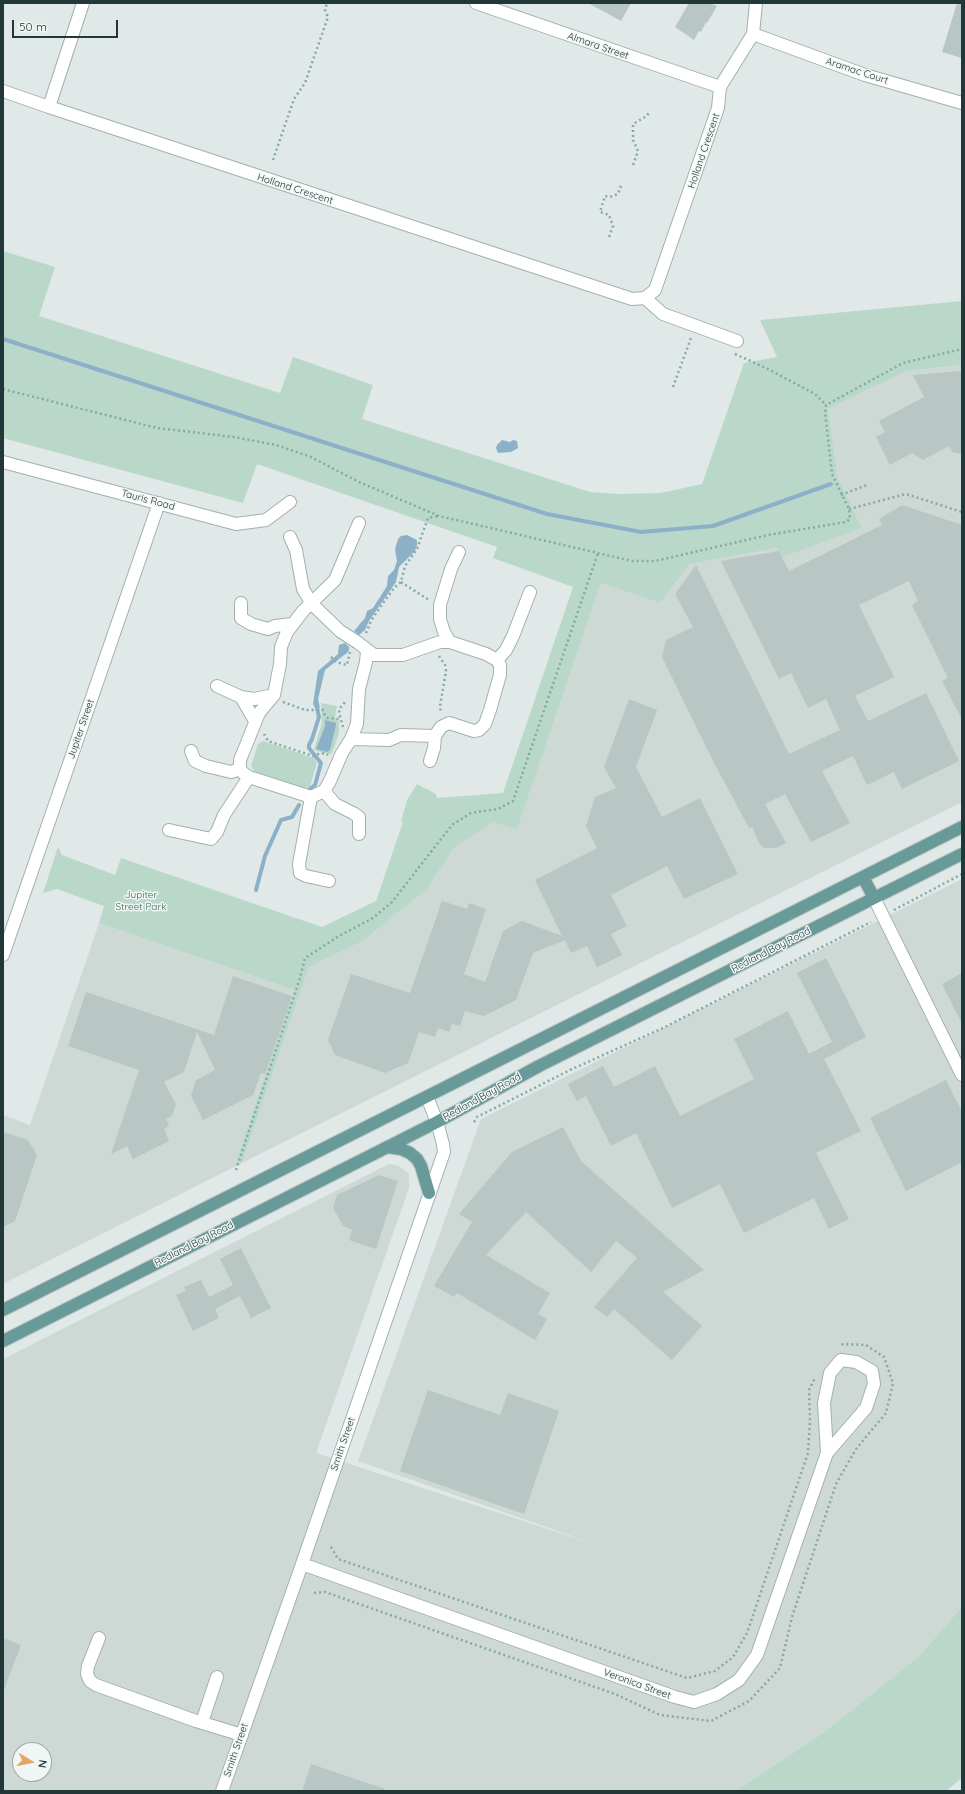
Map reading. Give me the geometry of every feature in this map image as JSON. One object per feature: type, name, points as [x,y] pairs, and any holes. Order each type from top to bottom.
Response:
[{"type":"main road","points":[[3,1310],[962,827]]},
{"type":"main road","name":"Redland Bay Road","points":[[3,1341],[436,1122],[539,1066],[962,854]]},
{"type":"main road","points":[[863,877],[874,898]]},
{"type":"main road","points":[[387,1147],[402,1149],[417,1159],[421,1166],[428,1193]]},
{"type":"street","points":[[49,107],[83,3]]},
{"type":"street","name":"Almara Street","points":[[476,3],[720,87]]},
{"type":"street","name":"Holland Crescent","points":[[3,90],[49,107],[619,296],[632,299],[645,298],[655,290],[663,271],[718,108],[720,87],[753,34],[756,3]]},
{"type":"street","name":"Aramac Court","points":[[753,34],[865,75],[962,102]]},
{"type":"street","points":[[645,298],[663,314],[737,341]]},
{"type":"street","name":"Tauris Road","points":[[3,462],[236,524],[266,520],[290,502]]},
{"type":"street","name":"Jupiter Street","points":[[3,955],[14,927],[158,503]]},
{"type":"street","points":[[169,830],[211,839],[217,832],[244,773],[240,760],[255,721],[259,713],[276,699],[281,647],[292,624],[335,580],[359,523]]},
{"type":"street","points":[[290,538],[296,550],[303,589],[312,604],[340,631],[357,642],[367,651],[374,655],[403,655],[440,642],[450,642],[486,654],[497,660],[500,665],[500,675],[485,724],[479,730],[474,731],[449,723],[441,727],[435,736],[434,748],[430,761]]},
{"type":"street","points":[[450,642],[444,632],[440,619],[440,605],[448,576],[459,552]]},
{"type":"street","points":[[497,660],[506,650],[513,636],[530,592]]},
{"type":"street","points":[[241,603],[241,618],[251,624],[268,629],[279,625],[292,624]]},
{"type":"street","points":[[268,629],[281,647]]},
{"type":"street","points":[[192,751],[195,761],[206,766],[231,772],[244,773],[311,797],[324,791],[351,739],[357,724],[359,689],[366,662],[367,651]]},
{"type":"street","points":[[217,686],[241,697],[254,699],[276,699]]},
{"type":"street","points":[[241,697],[255,721]]},
{"type":"street","points":[[351,739],[389,740],[402,735],[435,736]]},
{"type":"street","points":[[324,791],[335,804],[359,817],[359,834]]},
{"type":"street","points":[[311,797],[299,864],[300,873],[306,876],[329,881]]},
{"type":"street","points":[[874,898],[962,1075]]},
{"type":"street","name":"Smith Street","points":[[222,1791],[302,1564],[428,1193],[444,1152],[444,1144],[427,1097]]},
{"type":"street","name":"Veronica Street","points":[[302,1564],[675,1697],[694,1702],[717,1694],[739,1680],[757,1655],[827,1453],[866,1408],[874,1384],[872,1371],[856,1362],[841,1360],[830,1373],[824,1403],[827,1453]]},
{"type":"street","points":[[100,1638],[88,1666],[87,1674],[90,1681],[96,1686],[242,1735]]},
{"type":"street","points":[[202,1722],[217,1677]]},
{"type":"path","points":[[273,160],[294,99],[305,83],[328,17],[325,10],[327,3]]},
{"type":"path","points":[[633,165],[638,151],[633,140],[633,124],[647,116],[649,112]]},
{"type":"path","points":[[609,237],[613,226],[609,215],[600,212],[605,196],[610,197],[618,194],[622,183]]},
{"type":"path","points":[[674,387],[691,338]]},
{"type":"path","points":[[826,406],[903,363],[962,349]]},
{"type":"path","points":[[729,351],[766,368],[815,394],[826,406]]},
{"type":"path","points":[[3,388],[157,428],[234,437],[276,445],[311,457],[359,482],[439,516],[632,561],[655,561],[768,535],[846,522],[850,519],[849,510],[832,474],[825,412],[826,406]]},
{"type":"path","points":[[841,495],[867,485]]},
{"type":"path","points":[[849,510],[906,494],[962,512]]},
{"type":"path","points":[[331,657],[342,665],[348,664],[352,650],[350,645],[366,635],[371,621],[394,588],[401,582],[405,566],[417,549],[428,518],[439,516]]},
{"type":"path","points":[[236,1170],[300,978],[305,958],[339,936],[373,918],[392,902],[452,825],[471,812],[498,809],[513,801],[598,553]]},
{"type":"path","points":[[276,699],[305,710],[321,710],[324,716],[328,718],[339,718]]},
{"type":"path","points":[[259,737],[266,731]]},
{"type":"path","points":[[263,734],[268,741],[313,756],[321,753]]},
{"type":"path","points":[[474,1122],[477,1118],[570,1070],[665,1027],[962,874]]},
{"type":"path","points":[[314,1593],[325,1592],[615,1694],[660,1715],[711,1721],[749,1701],[780,1668],[792,1617],[836,1484],[856,1449],[886,1414],[892,1383],[884,1357],[866,1345],[843,1344],[838,1349]]},
{"type":"path","points":[[331,1547],[338,1559],[687,1678],[715,1670],[733,1657],[747,1633],[808,1453],[810,1390],[816,1376]]},
{"type":"shaded area","points":[[962,365],[962,802],[242,1163],[309,967],[363,941],[426,890],[454,848],[493,821],[517,830],[601,583],[660,603],[690,564],[777,548],[862,528],[836,473],[828,409],[907,371]]},
{"type":"shaded area","points":[[962,879],[962,1607],[919,1656],[823,1733],[736,1791],[3,1791],[3,1359],[389,1164],[399,1166],[409,1174],[409,1188],[316,1453],[600,1546],[358,1461],[481,1119]]},
{"type":"shaded area","points":[[99,923],[294,990],[234,1167],[3,1284],[3,1115],[30,1125]]},
{"type":"green space","name":"Jupiter Street Park","points":[[3,251],[55,267],[39,316],[280,393],[293,357],[373,385],[362,419],[590,492],[618,494],[661,493],[702,484],[744,363],[777,357],[760,320],[962,301],[962,365],[907,371],[828,409],[836,473],[862,528],[782,557],[777,548],[690,564],[660,603],[601,583],[517,830],[493,822],[454,848],[426,890],[363,941],[309,967],[242,1163],[234,1167],[294,990],[99,923],[104,906],[57,889],[43,893],[58,847],[62,855],[115,875],[121,858],[322,927],[376,901],[403,822],[401,821],[407,800],[417,784],[436,794],[437,798],[503,793],[573,587],[493,558],[497,547],[257,464],[243,503],[3,438]]},
{"type":"green space","points":[[321,703],[337,706],[335,717],[339,722],[339,733],[332,753],[329,755],[314,750],[322,722]]},
{"type":"green space","points":[[263,741],[314,758],[317,763],[310,786],[305,788],[254,771],[251,766],[258,744]]},
{"type":"green space","points":[[962,1607],[962,1778],[946,1791],[736,1791],[823,1733],[919,1656]]},
{"type":"water","points":[[502,440],[510,442],[513,440],[517,441],[518,448],[511,452],[498,453],[496,448]]},
{"type":"water","points":[[407,535],[417,540],[415,551],[399,567],[396,582],[369,621],[365,630],[359,635],[354,631],[365,618],[367,611],[373,608],[387,586],[388,576],[394,570],[397,561],[395,549],[398,539],[401,536]]},
{"type":"water","points":[[345,643],[349,647],[348,652],[325,670],[318,699],[320,708],[315,708],[313,704],[318,671],[338,654],[339,645]]},
{"type":"water","points":[[325,720],[336,723],[330,750],[327,752],[316,749],[325,726]]},
{"type":"building","points":[[588,3],[631,3],[621,21]]},
{"type":"building","points":[[689,3],[709,3],[717,6],[701,32],[699,31],[694,40],[675,27]]},
{"type":"building","points":[[957,3],[962,3],[962,58],[942,52]]},
{"type":"building","points":[[962,371],[962,454],[952,452],[949,446],[923,460],[912,453],[890,465],[876,437],[885,432],[879,421],[924,397],[913,375]]},
{"type":"building","points":[[902,505],[962,525],[962,720],[942,681],[948,678],[912,605],[918,601],[909,581],[859,605],[894,677],[855,696],[868,721],[926,693],[959,761],[902,789],[894,772],[867,785],[853,756],[822,771],[850,823],[811,842],[785,794],[765,804],[786,843],[776,848],[764,848],[759,843],[752,827],[749,828],[713,761],[662,657],[666,640],[693,627],[675,594],[696,565],[789,754],[840,730],[826,699],[808,708],[791,673],[779,679],[721,561],[779,551],[789,571],[882,525],[879,519]]},
{"type":"building","points":[[629,699],[657,710],[636,767],[662,817],[700,798],[738,874],[684,899],[667,866],[611,895],[627,926],[611,934],[622,955],[597,967],[587,946],[571,953],[565,940],[533,953],[516,1000],[484,1016],[465,1011],[460,1026],[452,1024],[449,1032],[438,1028],[435,1037],[419,1032],[408,1063],[385,1073],[335,1055],[328,1040],[351,974],[410,993],[442,901],[467,909],[469,903],[486,909],[464,974],[485,982],[503,931],[522,921],[562,936],[535,880],[597,848],[586,826],[595,797],[616,788],[604,767]]},
{"type":"building","points":[[826,958],[866,1037],[824,1059],[861,1131],[816,1153],[849,1219],[829,1229],[814,1198],[744,1233],[720,1184],[672,1208],[636,1133],[611,1146],[586,1096],[577,1101],[568,1084],[603,1066],[614,1087],[655,1066],[680,1116],[754,1079],[734,1039],[788,1011],[809,1054],[832,1042],[797,973]]},
{"type":"building","points":[[962,973],[962,1024],[942,984]]},
{"type":"building","points":[[233,976],[292,996],[265,1074],[261,1073],[253,1095],[203,1120],[191,1096],[196,1080],[215,1070],[197,1032],[184,1072],[164,1082],[176,1104],[172,1116],[166,1119],[169,1126],[164,1129],[169,1141],[133,1159],[127,1146],[111,1154],[139,1070],[68,1046],[86,992],[214,1035]]},
{"type":"building","points":[[946,1080],[962,1112],[962,1162],[906,1191],[870,1118]]},
{"type":"building","points":[[563,1127],[581,1161],[704,1270],[663,1292],[702,1326],[672,1360],[614,1309],[607,1317],[594,1307],[637,1258],[616,1241],[591,1272],[526,1212],[486,1255],[550,1293],[538,1314],[547,1319],[535,1340],[457,1293],[454,1297],[434,1286],[472,1222],[459,1214],[512,1152]]},
{"type":"building","points":[[3,1132],[28,1140],[37,1155],[15,1221],[3,1227]]},
{"type":"building","points":[[379,1175],[398,1181],[376,1249],[349,1240],[352,1230],[343,1226],[333,1208],[337,1195]]},
{"type":"building","points":[[241,1248],[271,1308],[251,1318],[240,1296],[215,1309],[219,1318],[193,1331],[176,1295],[186,1291],[184,1287],[201,1280],[209,1297],[233,1285],[220,1259]]},
{"type":"building","points":[[428,1390],[500,1415],[508,1393],[559,1411],[524,1514],[400,1471]]},
{"type":"building","points":[[3,1638],[21,1645],[4,1690],[3,1690]]},
{"type":"building","points":[[311,1764],[385,1789],[384,1791],[302,1791]]},
{"type":"waterway","points":[[3,339],[547,514],[641,532],[713,526],[831,484]]},
{"type":"waterway","points":[[307,791],[315,785],[321,763],[309,748],[319,717],[316,703]]},
{"type":"waterway","points":[[256,890],[265,856],[281,820],[292,817],[299,805]]}]
